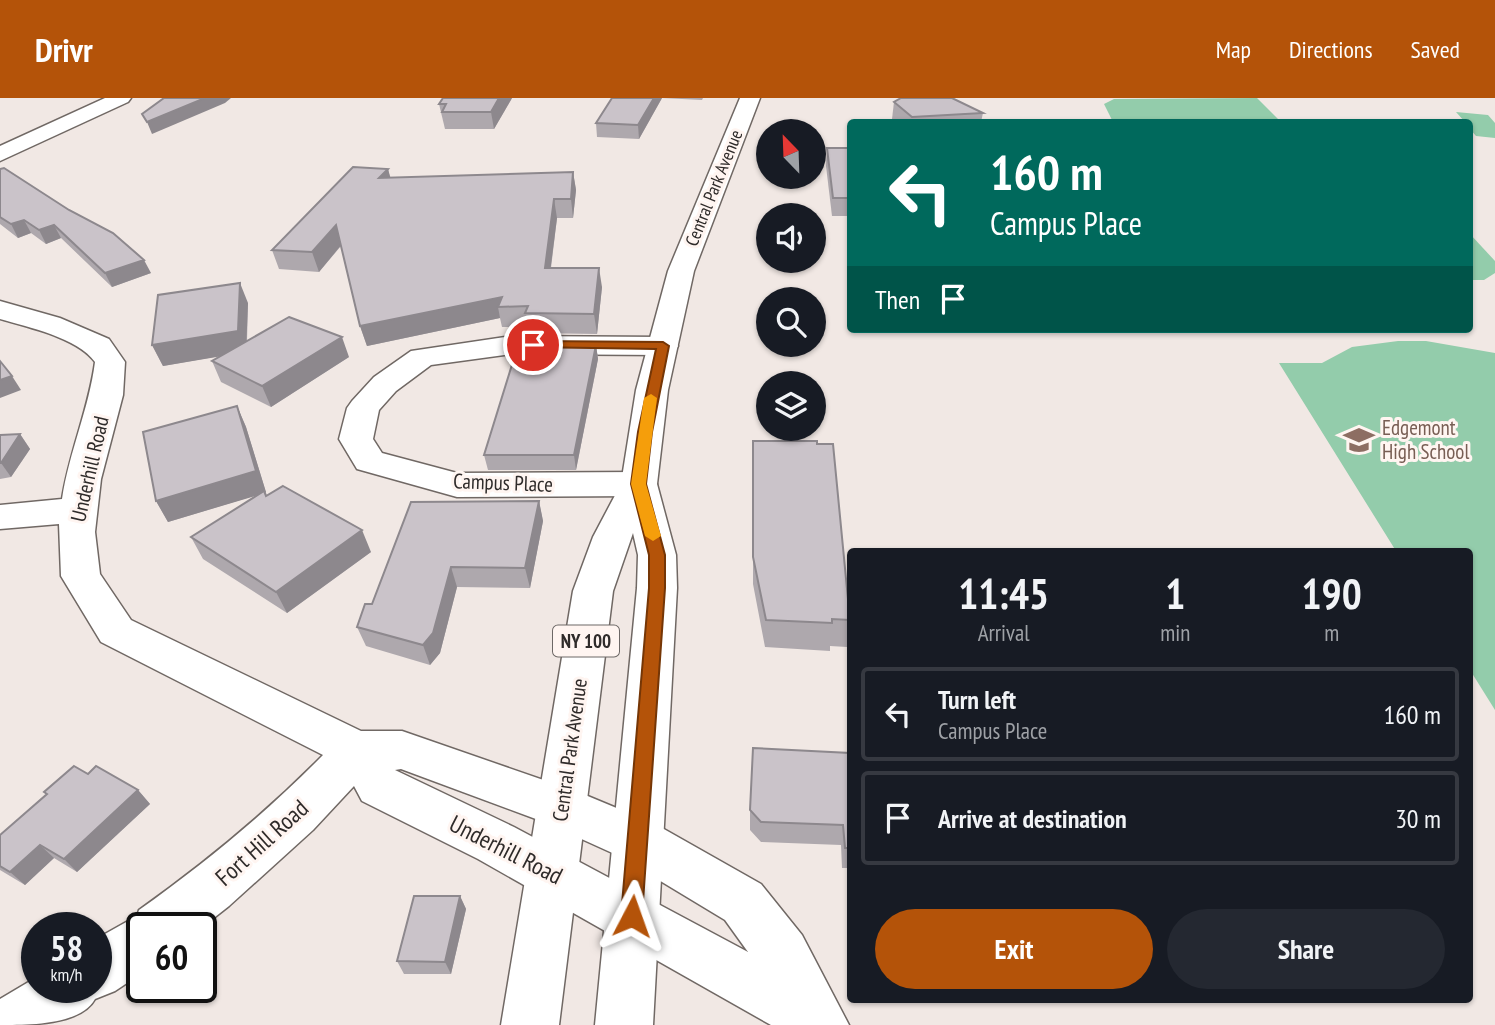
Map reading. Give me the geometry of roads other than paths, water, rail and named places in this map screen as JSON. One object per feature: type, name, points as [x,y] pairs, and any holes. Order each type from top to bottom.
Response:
[{"type":"street","points":[[0,154],[121,98]]},
{"type":"street","name":"Central Park Avenue","points":[[530,1025],[593,590],[612,537],[639,484],[645,432],[663,346],[690,245],[751,98]]},
{"type":"street","name":"Underhill Road","points":[[0,310],[50,324],[98,345],[110,362],[107,395],[83,479],[76,532],[80,576],[116,632],[357,751],[402,750],[561,807],[637,840],[743,902],[783,954],[818,1022]]},
{"type":"street","name":"Campus Place","points":[[639,484],[457,485],[369,461],[356,439],[363,408],[385,384],[422,357],[511,345],[663,346]]},
{"type":"street","name":"Central Park Avenue","points":[[624,1025],[657,588],[657,555],[639,484]]},
{"type":"street","points":[[0,517],[79,510]]},
{"type":"street","name":"Underhill Road","points":[[357,751],[379,786],[632,916],[818,1022]]},
{"type":"street","name":"Fort Hill Road","points":[[180,912],[211,889],[296,815],[357,751]]},
{"type":"street","points":[[10,1025],[46,1003]]},
{"type":"place","name":"Edgemont High School","points":[[1359,440]]}]
